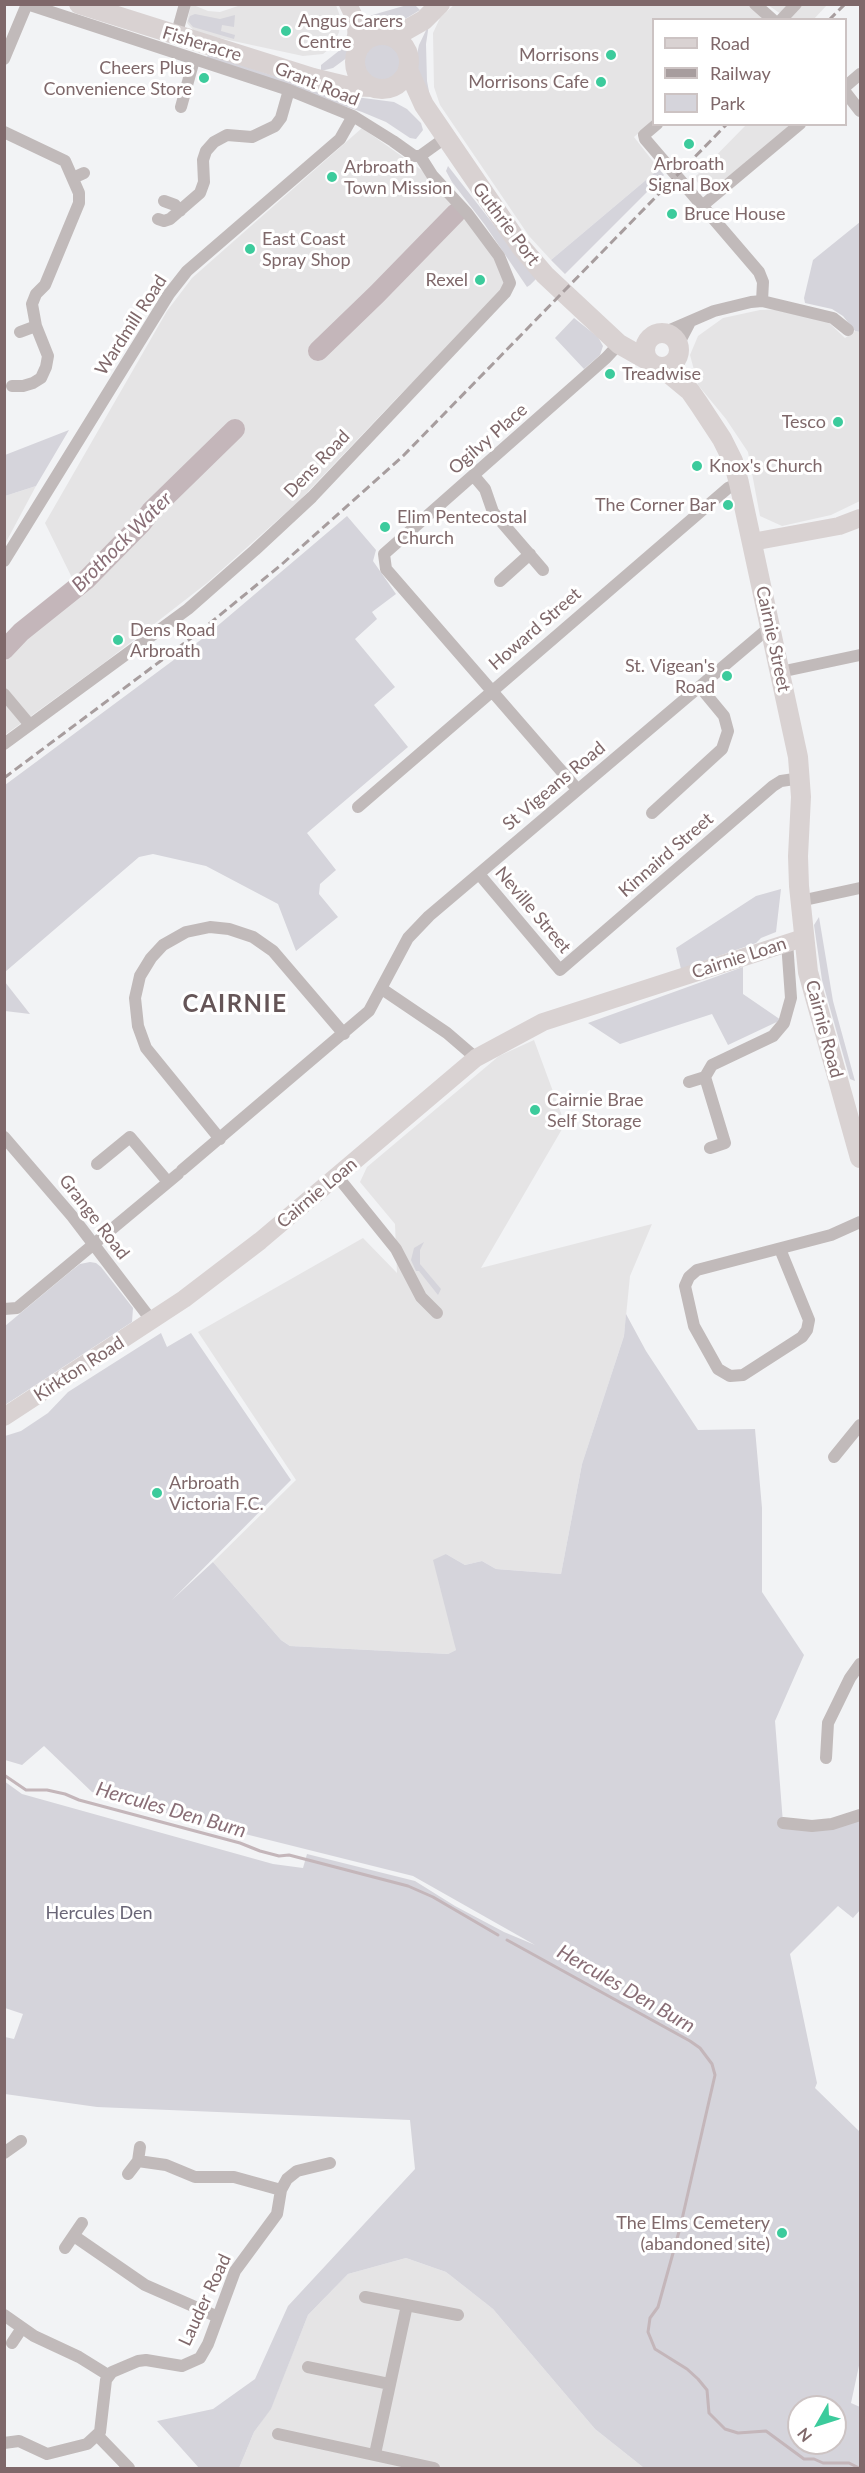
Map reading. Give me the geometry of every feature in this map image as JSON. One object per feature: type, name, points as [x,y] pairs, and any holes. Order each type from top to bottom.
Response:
[{"type":"main road","name":"Fisheracre","points":[[79,4],[298,73],[346,86],[378,88]]},
{"type":"main road","points":[[327,80],[344,70],[371,37],[395,41],[424,20],[440,4]]},
{"type":"main road","points":[[378,88],[396,85],[408,70],[395,41],[357,23],[359,76],[378,88],[424,105]]},
{"type":"main road","name":"Guthrie Port","points":[[408,70],[424,105],[445,138],[501,220],[544,274],[619,344],[655,364]]},
{"type":"main road","name":"Guthrie Port","points":[[604,329],[633,338],[668,342]]},
{"type":"main road","points":[[668,342],[674,362],[655,364],[645,346],[668,342]]},
{"type":"main road","name":"Cairnie Street","points":[[668,342],[690,391],[722,439],[733,461],[740,483],[801,778],[798,856],[800,901]]},
{"type":"main road","name":"Cairnie Street","points":[[655,364],[690,391]]},
{"type":"main road","name":"Cairnie Road","points":[[800,901],[795,940],[860,1155]]},
{"type":"street","points":[[4,59],[27,4]]},
{"type":"street","name":"Grant Road","points":[[27,4],[289,90],[353,117],[393,141],[408,153],[420,156]]},
{"type":"street","points":[[176,36],[185,4]]},
{"type":"street","points":[[348,4],[357,23]]},
{"type":"street","points":[[756,4],[771,18]]},
{"type":"street","points":[[783,18],[796,4]]},
{"type":"street","points":[[181,107],[194,60]]},
{"type":"street","points":[[847,85],[861,74]]},
{"type":"street","points":[[158,219],[164,221],[180,211],[200,193],[204,182],[203,160],[206,151],[214,142],[227,135],[252,136],[275,126],[281,118],[289,90]]},
{"type":"street","points":[[847,94],[861,111]]},
{"type":"street","name":"Wardmill Road","points":[[4,561],[187,271],[340,139],[353,117]]},
{"type":"street","points":[[655,126],[644,135],[645,139],[759,272],[763,282],[762,302]]},
{"type":"street","points":[[702,206],[798,126]]},
{"type":"street","points":[[4,132],[58,155],[79,176],[79,203],[45,285],[36,294],[32,304],[36,326],[48,356],[46,367],[41,378],[33,383],[12,386]]},
{"type":"street","points":[[420,156],[445,138]]},
{"type":"street","name":"Dens Road","points":[[4,744],[188,609],[255,550],[312,497],[505,293],[510,283],[499,256],[467,213],[432,176],[420,156]]},
{"type":"street","points":[[164,201],[175,205],[180,211]]},
{"type":"street","points":[[668,342],[689,324],[714,311],[751,302],[762,302],[832,318],[848,330]]},
{"type":"street","points":[[668,342],[677,325],[689,324]]},
{"type":"street","points":[[20,332],[36,326]]},
{"type":"street","name":"Ogilvy Place","points":[[493,690],[386,569],[384,554],[474,476],[619,344]]},
{"type":"street","points":[[474,476],[485,489],[494,512],[543,570]]},
{"type":"street","name":"Howard Street","points":[[358,807],[728,488],[740,483]]},
{"type":"street","points":[[753,542],[839,526],[861,518]]},
{"type":"street","points":[[500,581],[530,555]]},
{"type":"street","name":"St Vigeans Road","points":[[382,989],[408,938],[429,916],[577,789],[770,629]]},
{"type":"street","points":[[780,672],[861,655]]},
{"type":"street","points":[[652,813],[722,749],[728,730],[724,716],[700,687]]},
{"type":"street","points":[[493,690],[577,789]]},
{"type":"street","points":[[4,694],[30,725]]},
{"type":"street","name":"Kinnaird Street","points":[[560,970],[773,786],[781,781],[801,778]]},
{"type":"street","name":"Neville Street","points":[[478,874],[560,970]]},
{"type":"street","points":[[800,901],[861,888]]},
{"type":"street","points":[[220,1139],[146,1048],[138,1026],[135,998],[140,976],[151,958],[163,945],[186,932],[210,927],[229,929],[253,938],[278,956],[344,1034]]},
{"type":"street","points":[[689,1082],[705,1077],[712,1065],[773,1036],[784,1023],[791,998],[795,940]]},
{"type":"street","name":"Cairnie Loan","points":[[152,1321],[260,1241],[476,1058],[543,1022],[795,940]]},
{"type":"street","points":[[4,1309],[16,1308],[220,1139],[369,1011],[382,989],[447,1033],[476,1058]]},
{"type":"street","points":[[705,1077],[724,1143],[710,1148]]},
{"type":"street","name":"Grange Road","points":[[4,1137],[21,1154],[152,1321]]},
{"type":"street","points":[[97,1164],[130,1137],[176,1175]]},
{"type":"street","points":[[337,1176],[396,1249],[421,1297],[437,1313]]},
{"type":"street","points":[[780,1249],[808,1320],[807,1329],[802,1337],[743,1376],[730,1376],[718,1368],[694,1326],[685,1286],[688,1277],[697,1270],[831,1235],[861,1222]]},
{"type":"street","name":"Kirkton Road","points":[[4,1417],[152,1321]]},
{"type":"street","points":[[834,1457],[861,1425]]},
{"type":"street","points":[[826,1758],[828,1723],[850,1678],[860,1666]]},
{"type":"street","points":[[783,1823],[812,1826],[832,1824],[861,1815]]},
{"type":"street","points":[[4,2154],[21,2141]]},
{"type":"street","points":[[128,2174],[138,2161],[140,2147]]},
{"type":"street","points":[[138,2161],[166,2165],[195,2177],[234,2177],[281,2190],[291,2174],[330,2163]]},
{"type":"street","name":"Lauder Road","points":[[108,2375],[138,2361],[146,2360],[182,2366],[194,2362],[204,2351],[234,2271],[277,2214],[281,2190]]},
{"type":"street","points":[[65,2248],[82,2223]]},
{"type":"street","points":[[74,2236],[145,2284],[218,2317]]},
{"type":"street","points":[[365,2297],[458,2315]]},
{"type":"street","points":[[375,2454],[407,2305]]},
{"type":"street","points":[[4,2315],[44,2342],[79,2357],[108,2375],[103,2425],[98,2436],[87,2444],[47,2454],[19,2441],[4,2443]]},
{"type":"street","points":[[12,2343],[22,2328]]},
{"type":"street","points":[[308,2367],[390,2384]]},
{"type":"street","points":[[278,2434],[434,2469]]},
{"type":"street","points":[[98,2436],[129,2469]]},
{"type":"shaded area","points":[[191,4],[208,11],[220,12],[241,5],[336,5],[341,19],[333,46],[323,54],[303,56],[196,33],[187,23]]},
{"type":"shaded area","points":[[455,4],[749,4],[758,11],[762,18],[652,18],[652,122],[634,137],[659,169],[551,260],[529,236],[440,105],[434,87],[433,33],[440,18]]},
{"type":"shaded area","points":[[768,5],[827,5],[815,18],[787,18]]},
{"type":"shaded area","points":[[745,126],[794,126],[708,195],[694,178]]},
{"type":"shaded area","points":[[362,128],[427,174],[488,244],[505,280],[503,292],[396,399],[299,501],[207,583],[104,663],[5,735],[5,662],[33,630],[79,592],[45,523],[167,311],[192,278]]},
{"type":"shaded area","points":[[788,309],[826,320],[845,338],[855,331],[860,332],[860,501],[831,515],[782,526],[760,516],[748,452],[726,419],[698,385],[690,355],[698,336],[723,318],[760,310]]},
{"type":"shaded area","points":[[36,486],[5,544],[5,496]]},
{"type":"shaded area","points":[[534,1040],[565,1124],[481,1268],[652,1224],[630,1276],[624,1336],[582,1464],[561,1574],[496,1569],[482,1561],[465,1565],[446,1554],[456,1650],[448,1654],[290,1646],[281,1640],[213,1562],[296,1480],[198,1332],[363,1238],[397,1273],[395,1224],[360,1182],[367,1167],[499,1056]]},
{"type":"shaded area","points":[[406,2258],[446,2272],[493,2309],[595,2429],[644,2468],[239,2468],[254,2432],[271,2408],[308,2315],[348,2274]]},
{"type":"green space","points":[[407,5],[415,5],[420,10],[386,29],[362,18]]},
{"type":"green space","points":[[195,14],[220,19],[235,15],[234,27],[222,25],[221,31],[235,35],[234,39],[193,27],[188,21],[190,16]]},
{"type":"green space","points":[[429,24],[426,44],[427,81],[431,102],[417,69],[416,58],[419,45]]},
{"type":"green space","points":[[348,33],[351,50],[348,57],[333,68],[321,71],[321,65],[340,50]]},
{"type":"green space","points":[[382,43],[396,48],[401,62],[396,76],[382,81],[368,76],[363,62],[368,48]]},
{"type":"green space","points":[[208,54],[311,88],[317,92],[394,102],[407,109],[421,123],[423,130],[416,139],[410,138],[386,122],[362,112],[206,60]]},
{"type":"green space","points":[[448,166],[536,279],[530,285],[527,287],[485,225],[452,182],[446,171]]},
{"type":"green space","points":[[659,169],[664,175],[565,274],[551,260]]},
{"type":"green space","points":[[860,222],[860,332],[855,331],[843,316],[832,309],[805,303],[804,298],[813,260]]},
{"type":"green space","points":[[574,318],[598,337],[603,346],[600,355],[584,369],[555,338]]},
{"type":"green space","points":[[69,430],[36,486],[5,496],[5,455]]},
{"type":"green space","points":[[347,516],[376,550],[373,561],[396,594],[372,612],[377,619],[355,639],[395,687],[374,705],[408,747],[307,833],[336,870],[320,884],[319,894],[338,917],[296,951],[278,904],[206,866],[153,854],[139,857],[5,972],[5,785],[202,639]]},
{"type":"green space","points":[[781,889],[776,932],[761,938],[756,943],[681,969],[676,948],[756,896]]},
{"type":"green space","points":[[819,917],[833,1001],[855,1081],[850,1079],[822,980],[814,925]]},
{"type":"green space","points":[[743,967],[743,994],[781,1020],[728,1045],[712,1014],[620,1044],[588,1023]]},
{"type":"green space","points":[[5,982],[30,1014],[5,1011]]},
{"type":"green space","points":[[424,1242],[420,1250],[420,1264],[441,1289],[438,1295],[419,1271],[416,1271],[411,1260],[414,1248]]},
{"type":"green space","points":[[90,1262],[101,1267],[133,1308],[132,1322],[5,1405],[5,1326],[80,1264]]},
{"type":"green space","name":"Hercules Den","points":[[626,1314],[646,1351],[698,1430],[755,1429],[762,1508],[762,1592],[804,1655],[775,1721],[783,1823],[860,1819],[860,1910],[853,1918],[838,1906],[790,1954],[817,2083],[815,2088],[860,2132],[860,2361],[851,2403],[860,2407],[860,2468],[644,2468],[595,2429],[493,2309],[446,2272],[406,2258],[348,2274],[308,2315],[271,2409],[254,2432],[239,2468],[199,2468],[157,2421],[213,2409],[255,2379],[288,2306],[415,2169],[410,2120],[97,2107],[5,2094],[5,2037],[14,2039],[23,2014],[5,2008],[4,1781],[22,1794],[273,1864],[303,1868],[307,1854],[415,1881],[455,1906],[504,1932],[535,1945],[413,1876],[197,1822],[92,1792],[44,1746],[22,1765],[5,1760],[5,1436],[21,1431],[48,1413],[68,1392],[161,1333],[167,1347],[191,1333],[291,1480],[172,1600],[213,1562],[281,1640],[290,1646],[448,1654],[456,1650],[433,1560],[446,1554],[465,1565],[482,1561],[496,1569],[561,1574],[582,1464],[624,1336]]},
{"type":"waterway","name":"Brothock Water","points":[[318,351],[456,213]]},
{"type":"waterway","name":"Brothock Water","points":[[4,650],[21,632],[86,580],[151,511],[235,429]]},
{"type":"waterway","name":"Hercules Den Burn","points":[[4,1775],[26,1790],[47,1790],[65,1794],[79,1800],[240,1843],[260,1851],[279,1856],[289,1855],[408,1886],[433,1897],[498,1935]]},
{"type":"waterway","name":"Hercules Den Burn","points":[[507,1940],[690,2041],[700,2048],[712,2064],[715,2075],[680,2228],[658,2307],[650,2318],[648,2332],[655,2349],[687,2369],[698,2379],[707,2390],[709,2413],[725,2429],[738,2433],[766,2431],[804,2459],[814,2459],[823,2463],[849,2463],[859,2468]]},
{"type":"railway","points":[[831,18],[845,4]]},
{"type":"railway","points":[[4,778],[198,633],[281,565],[403,456],[725,126]]},
{"type":"place","name":"Angus Carers Centre","points":[[286,31]]},
{"type":"place","name":"Morrisons","points":[[611,55]]},
{"type":"place","name":"Cheers Plus Convenience Store","points":[[204,78]]},
{"type":"place","name":"Morrisons Cafe","points":[[601,82]]},
{"type":"place","name":"Arbroath Signal Box","points":[[689,144]]},
{"type":"place","name":"Arbroath Town Mission","points":[[332,177]]},
{"type":"place","name":"Bruce House","points":[[672,214]]},
{"type":"place","name":"East Coast Spray Shop","points":[[250,249]]},
{"type":"place","name":"Rexel","points":[[480,280]]},
{"type":"place","name":"Treadwise","points":[[610,374]]},
{"type":"place","name":"Tesco","points":[[838,422]]},
{"type":"place","name":"Knox's Church","points":[[697,466]]},
{"type":"place","name":"The Corner Bar","points":[[728,505]]},
{"type":"place","name":"Elim Pentecostal Church","points":[[385,527]]},
{"type":"place","name":"Dens Road Arbroath","points":[[118,640]]},
{"type":"place","name":"St. Vigean's Road","points":[[727,676]]},
{"type":"place","name":"Cairnie Brae Self Storage","points":[[535,1110]]},
{"type":"place","name":"Arbroath Victoria F.C.","points":[[157,1493]]},
{"type":"place","name":"The Elms Cemetery (abandoned site)","points":[[782,2233]]},
{"type":"district","name":"CAIRNIE","points":[[235,1004]]}]
